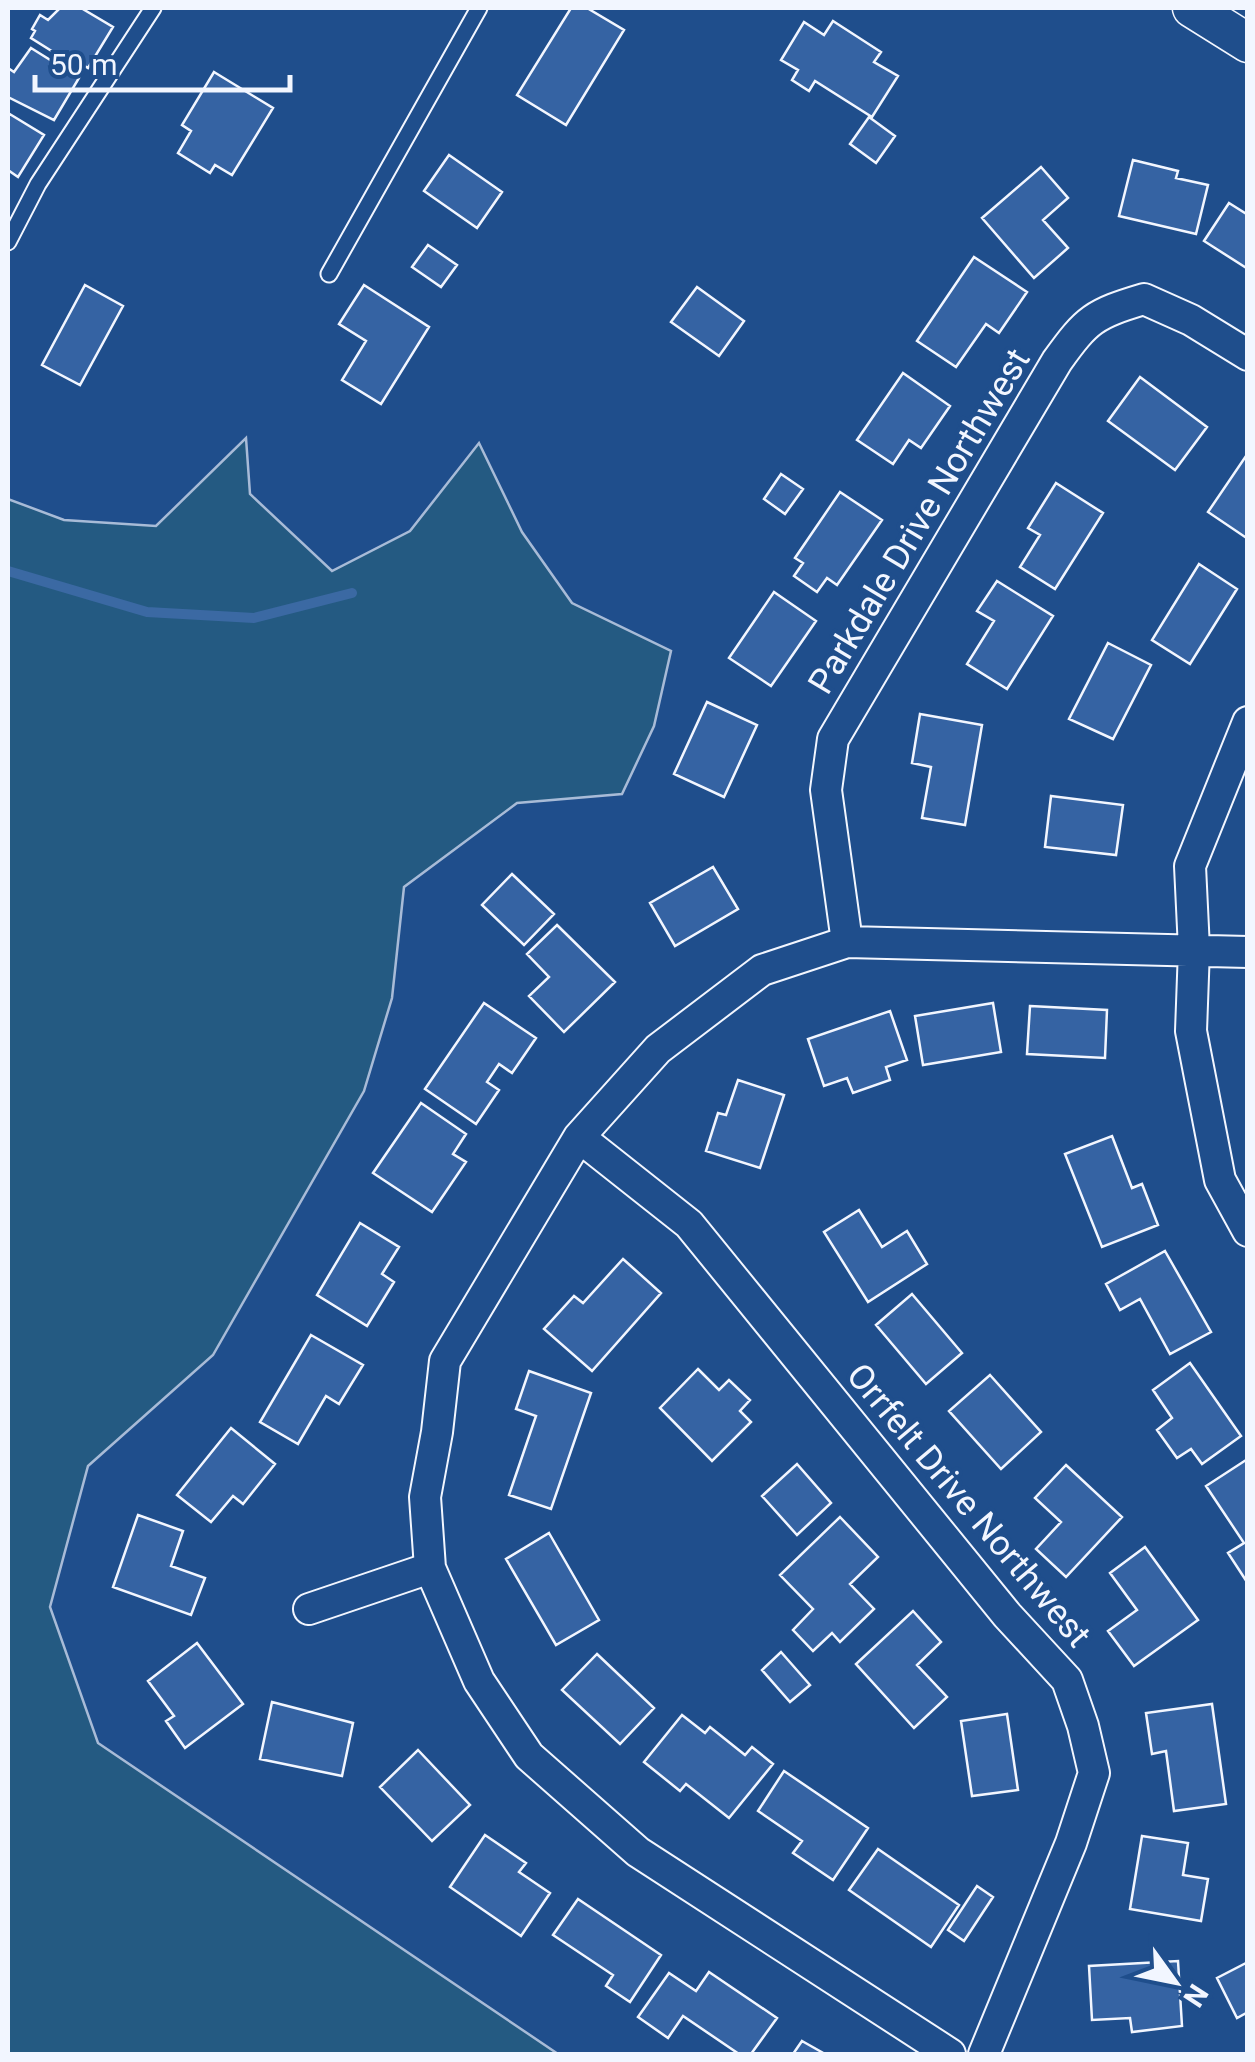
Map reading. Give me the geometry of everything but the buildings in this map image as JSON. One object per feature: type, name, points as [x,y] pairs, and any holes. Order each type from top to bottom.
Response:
[{"type":"street","points":[[1192,8],[1246,39]]},
{"type":"street","name":"Parkdale Drive Northwest","points":[[847,942],[826,790],[833,738],[1057,362],[1085,323],[1144,299],[1191,320],[1248,355]]},
{"type":"street","points":[[1248,722],[1190,866],[1192,1031],[1220,1180],[1248,1231]]},
{"type":"street","points":[[950,2054],[638,1852],[529,1756],[480,1682],[430,1568],[426,1497],[445,1361],[580,1136],[658,1049],[762,970],[847,942],[1248,952]]},
{"type":"street","name":"Orrfelt Drive Northwest","points":[[580,1136],[689,1224],[1007,1616],[1067,1680],[1094,1773],[984,2054]]},
{"type":"street","points":[[309,1609],[430,1568]]},
{"type":"lane","points":[[8,242],[38,184],[153,8]]},
{"type":"lane","points":[[329,274],[479,8]]},
{"type":"shaded area","points":[[246,438],[250,494],[332,571],[410,531],[479,443],[522,532],[572,603],[671,651],[654,726],[622,794],[517,803],[404,887],[392,998],[364,1091],[213,1355],[88,1466],[50,1607],[98,1743],[558,2054],[8,2054],[8,499],[64,520],[156,526]]},
{"type":"waterway","points":[[8,571],[147,612],[254,618],[352,593]]}]
